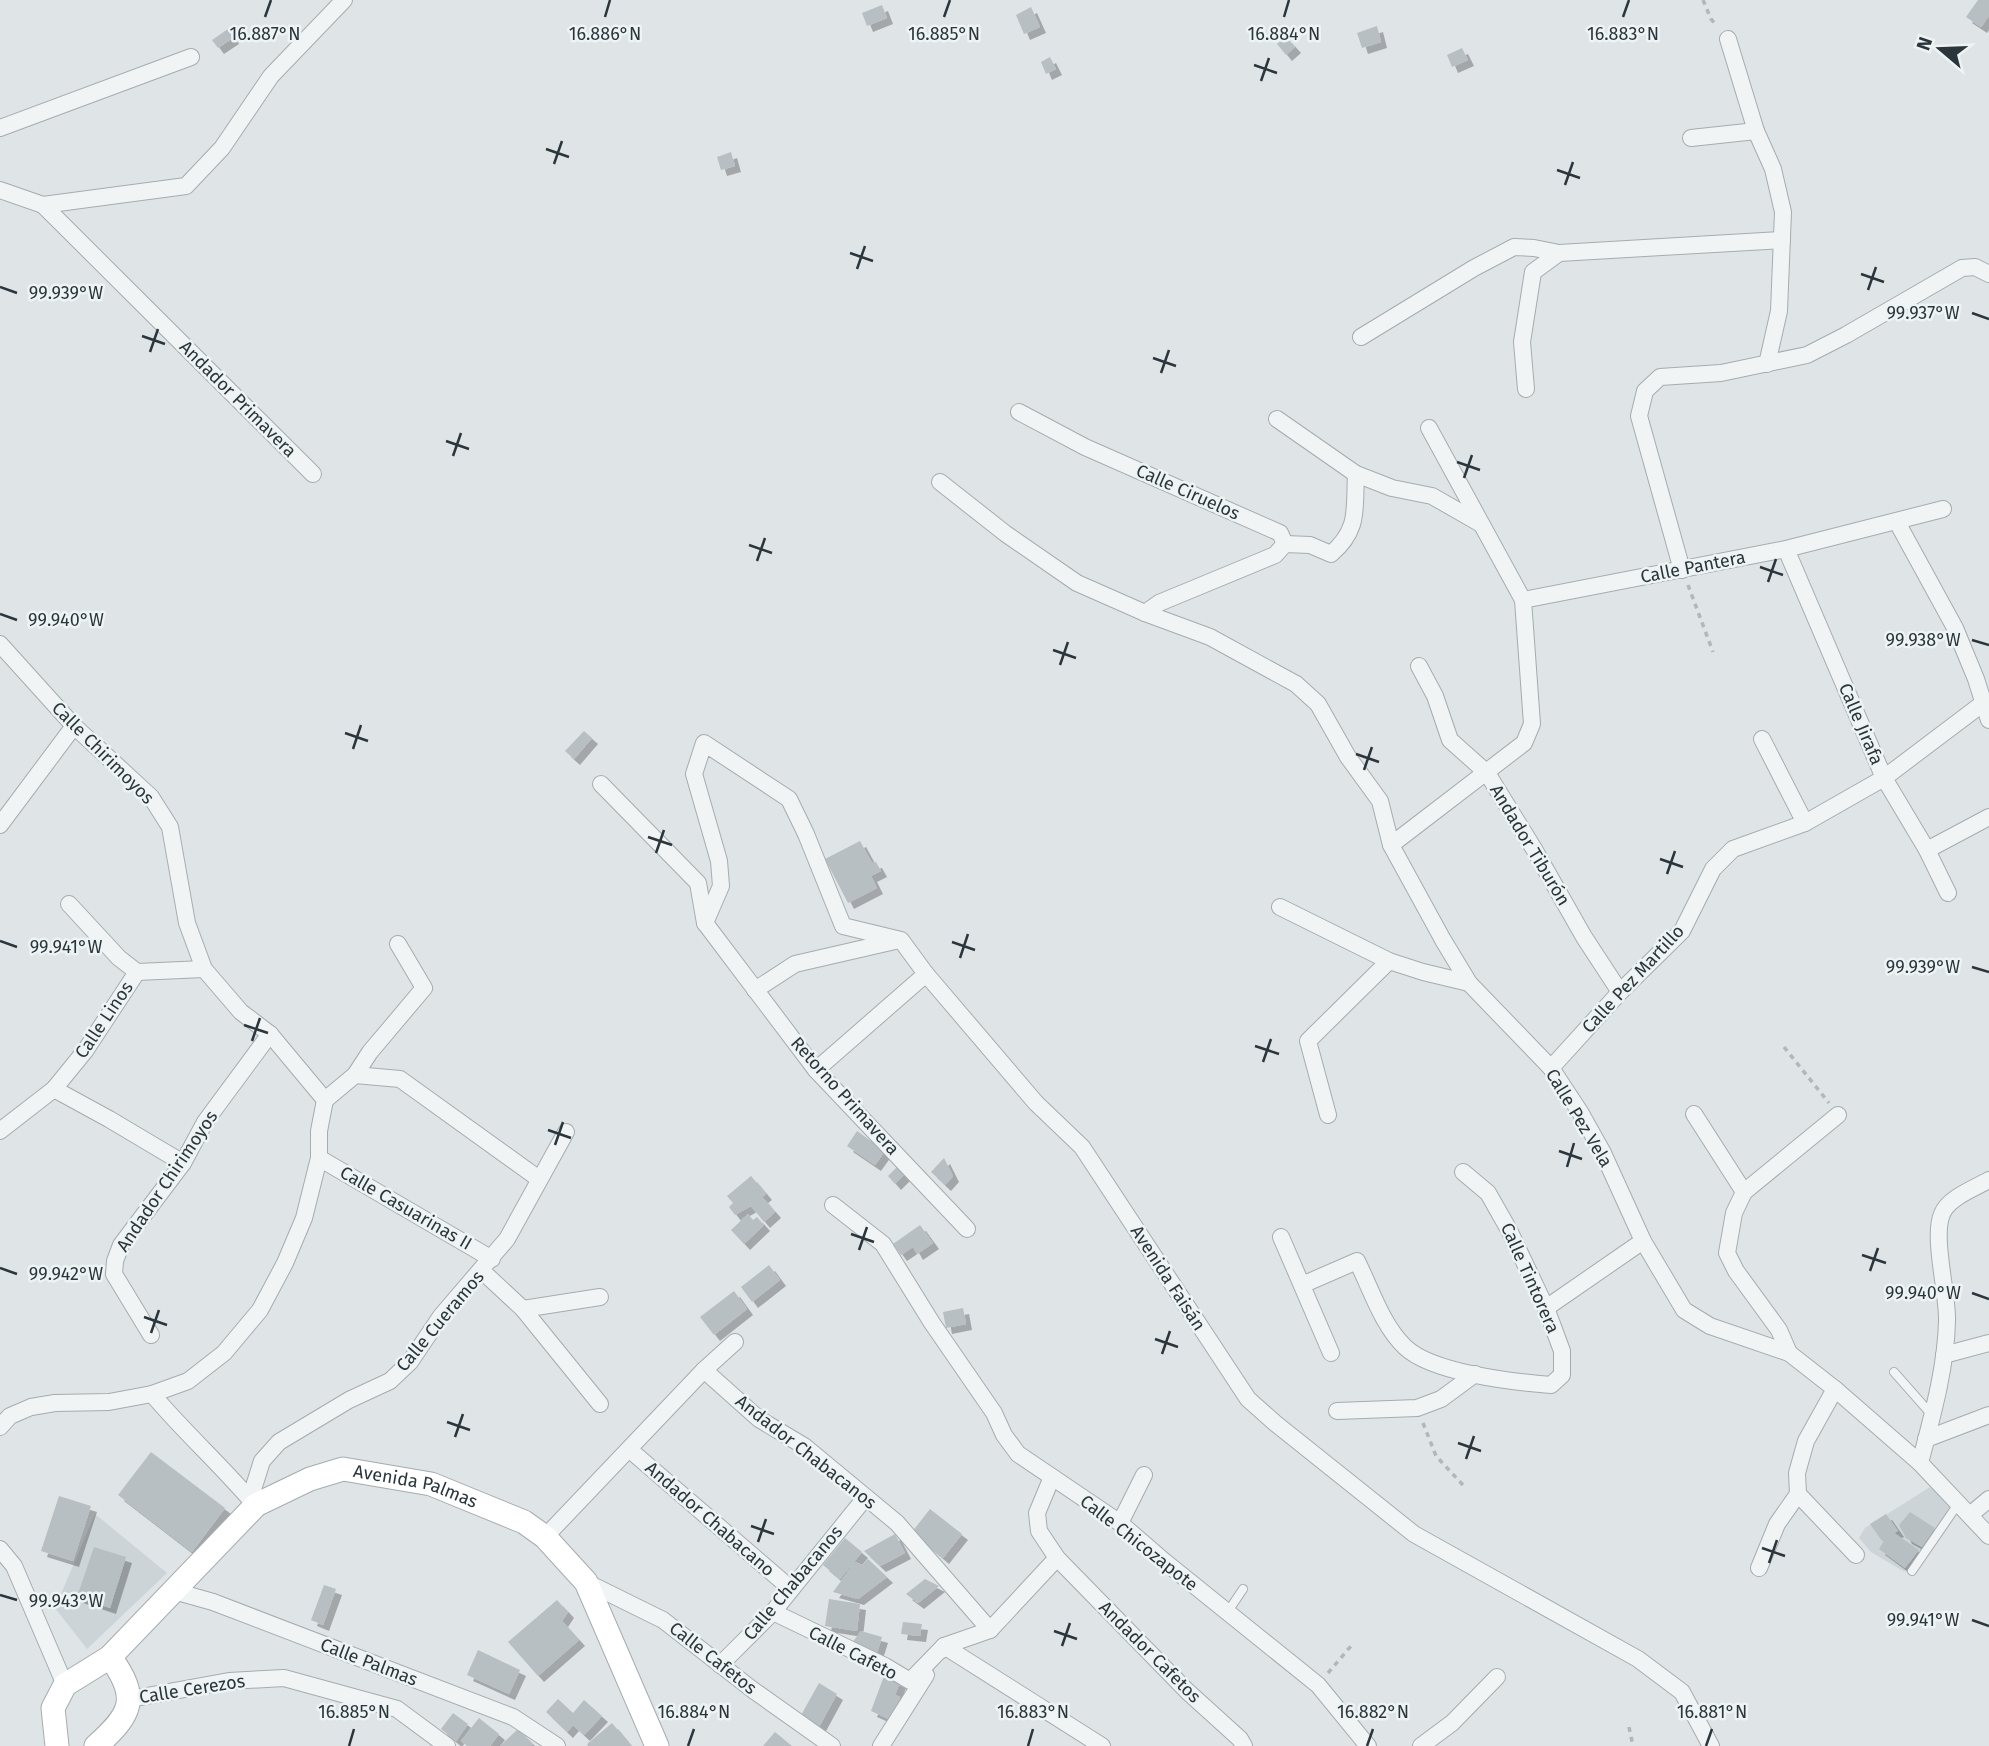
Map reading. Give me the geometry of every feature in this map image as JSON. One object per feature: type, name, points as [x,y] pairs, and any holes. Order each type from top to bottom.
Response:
[{"type":"main road","name":"Avenida Palmas","points":[[65,1685],[110,1657],[174,1591],[253,1502],[343,1469],[431,1484],[524,1522],[545,1537],[586,1583],[657,1746]]},
{"type":"main road","points":[[96,1746],[120,1725],[130,1699],[124,1676],[110,1657]]},
{"type":"main road","points":[[57,1746],[52,1708],[65,1685]]},
{"type":"street","points":[[0,190],[43,205],[186,186],[222,148],[271,76],[344,0]]},
{"type":"street","points":[[1728,38],[1756,131],[1773,169],[1783,212],[1779,312],[1768,364]]},
{"type":"street","points":[[0,128],[191,57]]},
{"type":"street","points":[[1691,138],[1756,131]]},
{"type":"street","name":"Andador Primavera","points":[[43,205],[313,474]]},
{"type":"street","points":[[1361,337],[1474,268],[1514,247],[1559,253],[1782,240]]},
{"type":"street","points":[[1526,389],[1522,342],[1533,272],[1559,253]]},
{"type":"street","points":[[1682,570],[1639,416],[1645,391],[1660,377],[1721,373],[1807,355],[1962,268],[1982,271]]},
{"type":"street","name":"Calle Ciruelos","points":[[1019,412],[1085,447],[1280,533],[1285,544]]},
{"type":"street","points":[[1277,419],[1356,474],[1392,488],[1432,496],[1481,524]]},
{"type":"street","points":[[1391,845],[1524,743],[1532,724],[1523,600],[1429,428]]},
{"type":"street","points":[[1145,613],[1158,603],[1275,555],[1285,544],[1310,545],[1331,554],[1346,541],[1353,523],[1356,474]]},
{"type":"street","name":"Calle Pez Vela","points":[[940,482],[1006,534],[1077,583],[1145,613],[1210,637],[1296,684],[1318,704],[1348,757],[1380,801],[1391,845],[1469,983],[1551,1068],[1603,1153],[1643,1241],[1684,1310],[1710,1326],[1789,1353],[1920,1463],[1989,1536]]},
{"type":"street","name":"Calle Pantera","points":[[1523,600],[1786,549],[1943,509]]},
{"type":"street","points":[[1897,522],[1955,628],[1989,720]]},
{"type":"street","name":"Calle Jirafa","points":[[1786,549],[1884,778],[1927,850],[1948,893]]},
{"type":"street","name":"Calle Chirimoyos","points":[[0,643],[74,726],[150,797],[170,827],[187,923],[204,969],[241,1012],[270,1034],[324,1100]]},
{"type":"street","name":"Andador Tiburón","points":[[1419,666],[1434,696],[1450,740],[1487,773],[1584,937],[1620,992]]},
{"type":"street","name":"Calle Pez Martillo","points":[[1551,1068],[1620,992],[1682,931],[1713,869],[1733,849],[1805,823],[1884,778],[1982,704]]},
{"type":"street","points":[[3,815],[74,726]]},
{"type":"street","points":[[1762,740],[1805,823]]},
{"type":"street","points":[[705,923],[722,886],[719,861],[694,774],[704,743],[789,799],[843,926],[901,940]]},
{"type":"street","points":[[601,785],[698,883],[705,923]]},
{"type":"street","points":[[1927,850],[1989,817]]},
{"type":"street","name":"Calle Linos","points":[[0,1131],[54,1089],[85,1051],[137,972],[119,958],[69,904]]},
{"type":"street","points":[[1279,907],[1390,961],[1469,983]]},
{"type":"street","name":"Retorno Primavera","points":[[705,923],[816,1070],[967,1229]]},
{"type":"street","points":[[755,990],[795,964],[901,940]]},
{"type":"street","name":"Avenida Faisán","points":[[901,940],[926,974],[1037,1103],[1082,1147],[1248,1399],[1414,1534],[1649,1667],[1682,1692],[1710,1746]]},
{"type":"street","points":[[3,1418],[31,1407],[55,1403],[109,1402],[152,1394],[188,1381],[224,1353],[260,1310],[285,1263],[304,1218],[319,1158],[319,1131],[324,1100],[355,1074],[424,988],[398,944]]},
{"type":"street","points":[[1328,1115],[1308,1041],[1390,961]]},
{"type":"street","points":[[137,972],[204,969]]},
{"type":"street","points":[[816,1070],[926,974]]},
{"type":"street","name":"Andador Chirimoyos","points":[[151,1335],[114,1274],[121,1244],[183,1163],[205,1122],[270,1034]]},
{"type":"street","points":[[355,1074],[400,1079],[539,1179]]},
{"type":"street","points":[[54,1089],[183,1163]]},
{"type":"street","points":[[1694,1114],[1744,1192]]},
{"type":"street","points":[[1789,1353],[1779,1330],[1736,1271],[1727,1253],[1734,1213],[1744,1192],[1838,1115]]},
{"type":"street","name":"Calle Cueramos","points":[[253,1502],[262,1461],[279,1443],[349,1400],[390,1381],[410,1362],[441,1316],[508,1239],[566,1132]]},
{"type":"street","name":"Calle Casuarinas II","points":[[319,1158],[487,1265],[600,1404]]},
{"type":"street","name":"Calle Tintorera","points":[[1303,1285],[1357,1261],[1390,1328],[1405,1347],[1422,1359],[1475,1374],[1551,1385],[1562,1375],[1562,1351],[1546,1308],[1488,1193],[1463,1172]]},
{"type":"street","points":[[1920,1463],[1944,1355],[1947,1318],[1939,1248],[1941,1215],[1949,1203],[1989,1180]]},
{"type":"street","name":"Calle Chicozapote","points":[[833,1205],[883,1244],[1018,1454],[1120,1523],[1318,1685],[1368,1746]]},
{"type":"street","points":[[1280,1237],[1331,1353]]},
{"type":"street","points":[[1546,1308],[1643,1241]]},
{"type":"street","points":[[523,1309],[600,1297]]},
{"type":"street","points":[[545,1537],[704,1370],[735,1342]]},
{"type":"street","points":[[1944,1355],[1989,1343]]},
{"type":"street","name":"Andador Chabacanos","points":[[704,1370],[759,1419],[804,1446],[897,1523],[990,1630]]},
{"type":"street","points":[[1337,1411],[1417,1408],[1441,1399],[1475,1374]]},
{"type":"street","points":[[1759,1568],[1777,1524],[1798,1494],[1797,1473],[1806,1441],[1835,1389]]},
{"type":"street","points":[[152,1394],[253,1502]]},
{"type":"street","points":[[1926,1439],[1989,1415]]},
{"type":"street","name":"Andador Chabacano","points":[[630,1450],[790,1588]]},
{"type":"street","points":[[1120,1523],[1144,1475]]},
{"type":"street","name":"Andador Cafetos","points":[[1052,1477],[1037,1513],[1039,1531],[1057,1558],[1187,1691],[1240,1739],[1244,1746]]},
{"type":"street","points":[[1798,1494],[1856,1555]]},
{"type":"street","name":"Calle Chabacanos","points":[[720,1665],[773,1612],[865,1498]]},
{"type":"street","points":[[1964,1510],[1989,1499]]},
{"type":"street","points":[[0,1549],[65,1685]]},
{"type":"street","points":[[881,1746],[944,1646],[990,1630],[1057,1558]]},
{"type":"street","name":"Calle Cafetos","points":[[586,1583],[663,1620],[832,1746]]},
{"type":"street","name":"Calle Palmas","points":[[174,1591],[212,1602],[513,1717],[557,1746]]},
{"type":"street","name":"Calle Cafeto","points":[[773,1612],[885,1666],[910,1682],[944,1646]]},
{"type":"street","points":[[944,1646],[1102,1746]]},
{"type":"street","points":[[1421,1746],[1452,1723],[1497,1677]]},
{"type":"street","name":"Calle Cerezos","points":[[130,1699],[229,1681],[284,1678],[397,1709],[447,1746]]},
{"type":"lane","points":[[1894,1372],[1931,1414]]},
{"type":"lane","points":[[1912,1571],[1964,1510]]},
{"type":"lane","points":[[1227,1613],[1243,1589]]},
{"type":"path","points":[[1703,0],[1712,19],[1728,38]]},
{"type":"path","points":[[1682,570],[1713,652]]},
{"type":"path","points":[[1784,1046],[1838,1115]]},
{"type":"path","points":[[1417,1408],[1436,1456],[1463,1485]]},
{"type":"path","points":[[1318,1685],[1351,1646]]},
{"type":"path","points":[[1629,1727],[1633,1746]]},
{"type":"shaded area","points":[[1930,1487],[1952,1506],[1907,1572],[1903,1571],[1871,1552],[1859,1538],[1865,1528]]},
{"type":"shaded area","points":[[95,1514],[167,1573],[87,1649],[55,1608]]},
{"type":"building","points":[[1978,0],[1989,0],[1989,16],[1981,27],[1966,17]]},
{"type":"building","points":[[882,5],[887,18],[867,26],[862,13]]},
{"type":"building","points":[[1031,7],[1040,27],[1024,34],[1016,15]]},
{"type":"building","points":[[1377,26],[1381,42],[1362,48],[1357,33]]},
{"type":"building","points":[[228,29],[233,38],[218,48],[212,40]]},
{"type":"building","points":[[1286,37],[1295,47],[1286,55],[1277,44]]},
{"type":"building","points":[[1462,48],[1468,60],[1452,67],[1447,55]]},
{"type":"building","points":[[1050,57],[1056,69],[1046,74],[1041,62]]},
{"type":"building","points":[[731,152],[735,166],[721,170],[717,157]]},
{"type":"building","points":[[584,731],[592,738],[574,759],[565,751]]},
{"type":"building","points":[[860,841],[872,863],[876,862],[881,871],[871,876],[877,888],[848,903],[825,859]]},
{"type":"building","points":[[857,1131],[885,1151],[875,1165],[847,1146]]},
{"type":"building","points":[[944,1158],[953,1176],[945,1185],[931,1172]]},
{"type":"building","points":[[897,1167],[905,1174],[895,1184],[888,1176]]},
{"type":"building","points":[[751,1176],[766,1194],[762,1197],[775,1212],[764,1222],[751,1206],[735,1215],[729,1207],[733,1203],[727,1196]]},
{"type":"building","points":[[748,1214],[753,1220],[757,1217],[764,1225],[744,1244],[731,1230]]},
{"type":"building","points":[[920,1225],[933,1243],[917,1254],[913,1247],[901,1255],[893,1244]]},
{"type":"building","points":[[769,1265],[780,1280],[752,1302],[741,1287]]},
{"type":"building","points":[[734,1291],[747,1309],[714,1335],[700,1317]]},
{"type":"building","points":[[963,1308],[966,1324],[946,1328],[943,1312]]},
{"type":"building","points":[[151,1452],[225,1508],[192,1552],[118,1495]]},
{"type":"building","points":[[59,1496],[91,1506],[73,1561],[41,1551]]},
{"type":"building","points":[[930,1509],[962,1534],[943,1558],[912,1532]]},
{"type":"building","points":[[1910,1512],[1935,1528],[1922,1547],[1906,1538],[1899,1525]]},
{"type":"building","points":[[1886,1514],[1898,1531],[1894,1533],[1919,1550],[1905,1568],[1879,1549],[1885,1539],[1882,1541],[1870,1524]]},
{"type":"building","points":[[895,1534],[905,1553],[880,1566],[864,1551]]},
{"type":"building","points":[[845,1538],[862,1552],[840,1579],[823,1565]]},
{"type":"building","points":[[94,1547],[126,1557],[110,1608],[77,1597]]},
{"type":"building","points":[[868,1559],[887,1577],[858,1599],[833,1592],[855,1562],[862,1565]]},
{"type":"building","points":[[925,1579],[939,1586],[918,1603],[906,1594]]},
{"type":"building","points":[[324,1585],[336,1589],[323,1625],[311,1620]]},
{"type":"building","points":[[829,1599],[860,1604],[857,1631],[825,1626]]},
{"type":"building","points":[[557,1600],[568,1612],[562,1621],[579,1640],[538,1676],[508,1642]]},
{"type":"building","points":[[903,1622],[922,1624],[920,1636],[901,1634]]},
{"type":"building","points":[[861,1631],[882,1637],[876,1656],[848,1648]]},
{"type":"building","points":[[478,1650],[520,1670],[509,1694],[467,1675]]},
{"type":"building","points":[[884,1676],[900,1682],[895,1695],[900,1697],[891,1720],[871,1711]]},
{"type":"building","points":[[819,1683],[837,1694],[819,1727],[800,1717]]},
{"type":"building","points":[[558,1699],[573,1713],[584,1700],[602,1716],[584,1735],[573,1725],[567,1732],[546,1712]]},
{"type":"building","points":[[453,1713],[468,1724],[456,1741],[441,1729]]},
{"type":"building","points":[[479,1718],[499,1734],[490,1746],[467,1746],[461,1741]]},
{"type":"building","points":[[612,1723],[631,1746],[588,1746],[587,1744]]},
{"type":"building","points":[[518,1729],[533,1744],[500,1746]]},
{"type":"building","points":[[775,1732],[792,1746],[763,1746]]}]
